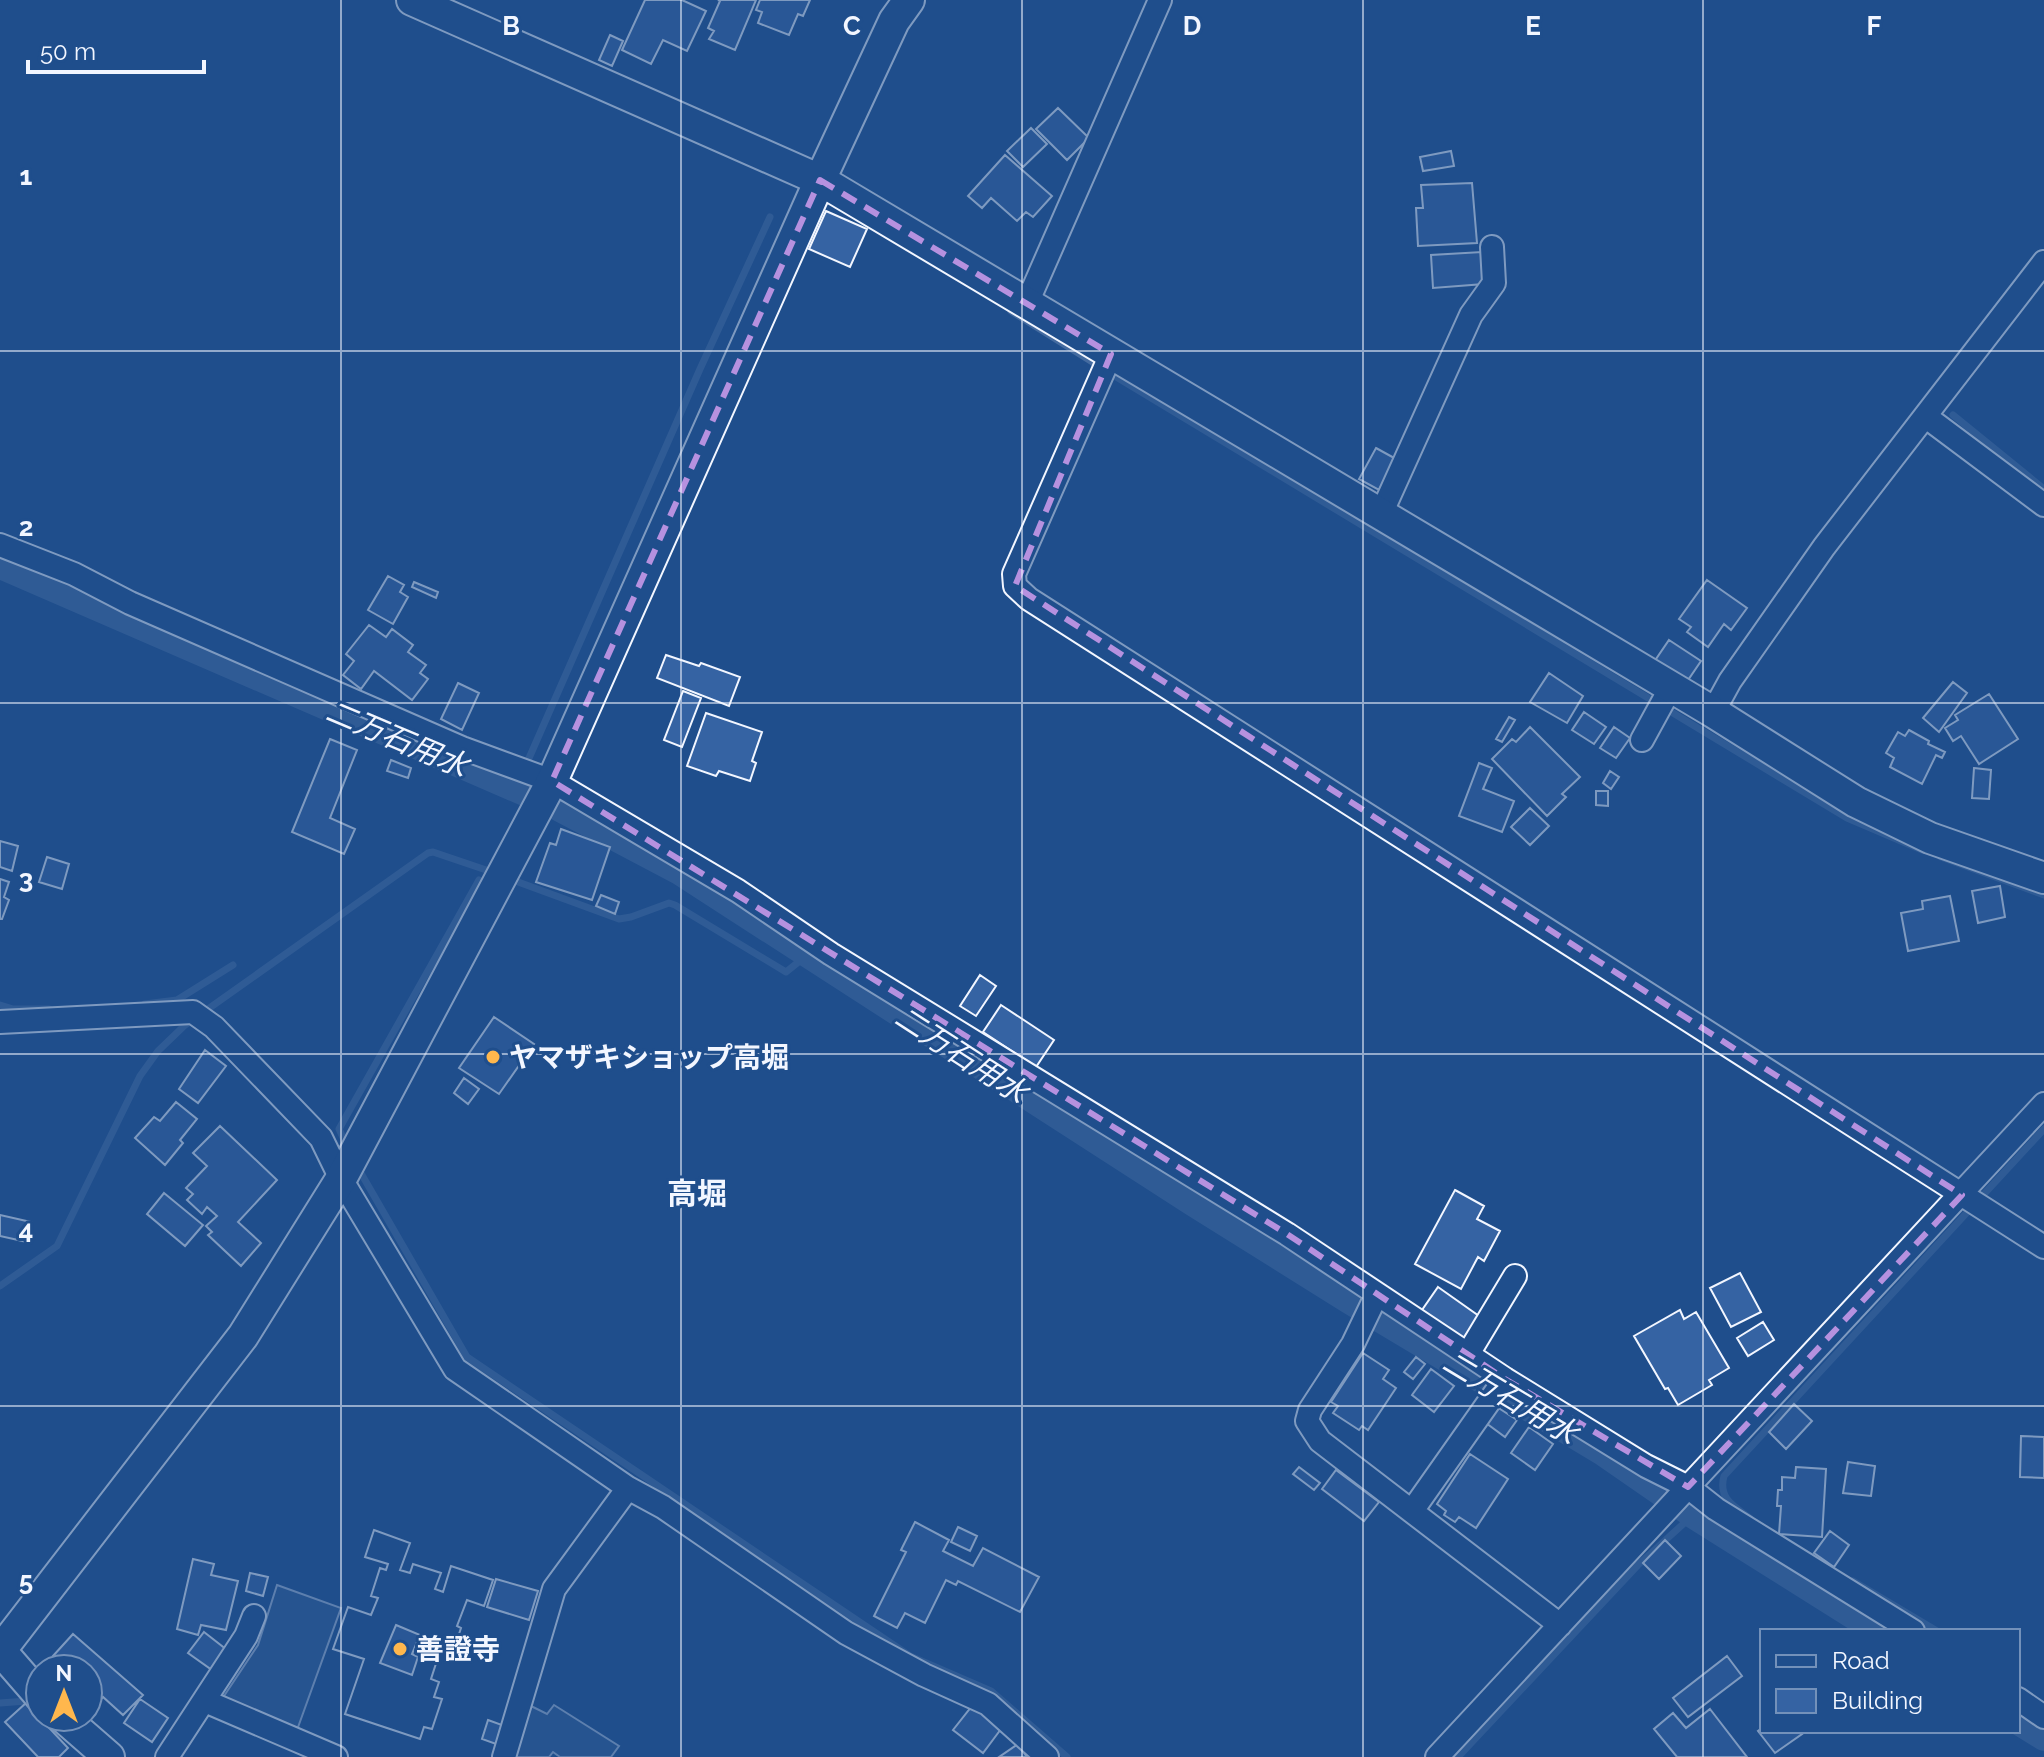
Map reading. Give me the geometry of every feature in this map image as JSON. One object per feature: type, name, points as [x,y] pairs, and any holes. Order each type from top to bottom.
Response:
[{"type":"street","points":[[412,0],[820,180],[1713,712],[1856,802],[1930,838],[2044,878]]},
{"type":"street","points":[[24,1678],[0,1651],[243,1336],[341,1179],[552,781],[820,180],[894,21],[909,0]]},
{"type":"street","points":[[1027,303],[1160,0]]},
{"type":"street","points":[[1381,514],[1471,315],[1494,283],[1492,247]]},
{"type":"street","points":[[1713,712],[1730,681],[1824,547],[2044,262]]},
{"type":"street","points":[[1111,354],[1014,574],[1015,586],[1029,599],[2044,1247]]},
{"type":"street","points":[[1925,416],[2044,505]]},
{"type":"street","points":[[0,545],[74,574],[130,603],[462,748],[552,781],[738,891],[831,954],[1287,1234],[1505,1379],[1646,1466],[1688,1487],[1716,1509],[1910,1629]]},
{"type":"street","points":[[1642,740],[1671,687]]},
{"type":"street","points":[[0,1022],[193,1012],[214,1027],[321,1138],[341,1179],[455,1369],[846,1633],[924,1675],[988,1704],[1047,1757]]},
{"type":"street","points":[[1437,1757],[2044,1104]]},
{"type":"street","points":[[1468,1354],[1515,1276]]},
{"type":"street","points":[[1377,1294],[1353,1344],[1310,1410],[1307,1421],[1320,1441],[1560,1625]]},
{"type":"street","points":[[1412,1511],[1505,1379]]},
{"type":"street","points":[[504,1757],[554,1589],[628,1488]]},
{"type":"street","points":[[167,1757],[246,1636],[254,1616]]},
{"type":"street","points":[[2020,1700],[2044,1717]]},
{"type":"street","points":[[205,1701],[336,1757]]},
{"type":"street","points":[[81,1733],[109,1757]]},
{"type":"highlighted area","points":[[820,180],[1111,354],[1015,586],[1962,1195],[1688,1487],[1505,1379],[1287,1234],[552,781]]},
{"type":"shaded area","points":[[277,1585],[341,1608],[297,1730],[220,1702],[258,1645]]},
{"type":"shaded area","points":[[554,1705],[619,1746],[611,1757],[560,1757],[553,1752],[549,1757],[515,1757],[531,1706],[547,1714]]},
{"type":"building","points":[[645,0],[682,0],[706,11],[687,51],[663,40],[651,64],[622,50]]},
{"type":"building","points":[[718,0],[756,0],[735,50],[709,39],[714,31],[708,28]]},
{"type":"building","points":[[760,0],[810,0],[803,16],[798,14],[789,35],[758,23],[762,12],[756,10]]},
{"type":"building","points":[[610,35],[623,41],[612,66],[599,60]]},
{"type":"building","points":[[1058,108],[1089,138],[1067,160],[1036,129]]},
{"type":"building","points":[[1031,128],[1047,144],[1023,167],[1007,151]]},
{"type":"building","points":[[1451,151],[1454,166],[1423,171],[1420,157]]},
{"type":"building","points":[[1005,155],[1052,196],[1033,217],[1026,212],[1017,221],[991,198],[982,208],[968,196]]},
{"type":"building","points":[[1472,183],[1477,243],[1418,246],[1416,208],[1423,208],[1421,185]]},
{"type":"building","points":[[826,211],[867,229],[850,267],[809,249]]},
{"type":"building","points":[[1482,252],[1484,284],[1433,288],[1431,255]]},
{"type":"building","points":[[1376,448],[1396,459],[1379,490],[1359,479]]},
{"type":"building","points":[[388,576],[404,585],[400,592],[408,597],[393,624],[368,610]]},
{"type":"building","points":[[1707,580],[1747,608],[1731,630],[1724,624],[1708,647],[1687,632],[1691,627],[1679,619]]},
{"type":"building","points":[[414,582],[438,592],[436,598],[412,587]]},
{"type":"building","points":[[369,625],[386,637],[392,629],[413,645],[408,652],[426,665],[420,673],[428,679],[412,700],[374,671],[361,689],[343,675],[354,661],[346,654]]},
{"type":"building","points":[[1669,640],[1701,661],[1686,683],[1654,662]]},
{"type":"building","points":[[666,655],[740,677],[729,706],[657,678]]},
{"type":"building","points":[[1549,673],[1583,696],[1567,723],[1530,702]]},
{"type":"building","points":[[1953,682],[1967,693],[1939,732],[1923,718]]},
{"type":"building","points":[[458,683],[479,693],[462,730],[441,719]]},
{"type":"building","points":[[683,691],[701,698],[682,747],[664,740]]},
{"type":"building","points":[[1989,694],[2018,739],[1979,764],[1961,736],[1953,741],[1945,728],[1958,720],[1955,715]]},
{"type":"building","points":[[1584,712],[1606,727],[1594,744],[1572,730]]},
{"type":"building","points":[[706,713],[762,732],[752,761],[756,763],[750,781],[719,771],[716,776],[687,766]]},
{"type":"building","points":[[1509,717],[1515,720],[1502,742],[1496,739]]},
{"type":"building","points":[[1530,727],[1580,777],[1562,794],[1566,797],[1547,816],[1492,759],[1512,739],[1516,742]]},
{"type":"building","points":[[1614,727],[1630,738],[1616,758],[1600,748]]},
{"type":"building","points":[[1909,730],[1945,752],[1942,758],[1936,755],[1922,784],[1890,767],[1894,758],[1886,753],[1898,732],[1905,736]]},
{"type":"building","points":[[330,739],[357,750],[330,818],[355,829],[344,854],[292,832]]},
{"type":"building","points":[[391,760],[411,768],[408,778],[387,771]]},
{"type":"building","points":[[1479,763],[1492,768],[1483,789],[1514,801],[1502,832],[1459,816]]},
{"type":"building","points":[[1974,768],[1991,770],[1989,799],[1972,798]]},
{"type":"building","points":[[1610,771],[1619,777],[1611,789],[1603,783]]},
{"type":"building","points":[[1596,791],[1608,791],[1608,806],[1596,805]]},
{"type":"building","points":[[1530,808],[1549,826],[1530,845],[1511,827]]},
{"type":"building","points":[[561,829],[610,847],[592,900],[536,882],[550,843],[556,845]]},
{"type":"building","points":[[0,841],[18,846],[12,871],[0,867]]},
{"type":"building","points":[[47,857],[69,864],[62,889],[39,882]]},
{"type":"building","points":[[0,879],[9,882],[4,897],[9,900],[2,919],[0,919]]},
{"type":"building","points":[[2000,886],[2005,917],[1978,923],[1972,891]]},
{"type":"building","points":[[601,895],[619,902],[615,914],[596,906]]},
{"type":"building","points":[[1950,896],[1959,941],[1908,951],[1901,913],[1923,909],[1922,901]]},
{"type":"building","points":[[980,975],[996,986],[976,1016],[960,1006]]},
{"type":"building","points":[[1001,1005],[1054,1040],[1036,1067],[983,1032]]},
{"type":"building","points":[[494,1017],[534,1044],[499,1094],[459,1068]]},
{"type":"building","points":[[205,1050],[226,1066],[198,1103],[179,1089]]},
{"type":"building","points":[[464,1078],[479,1089],[468,1104],[454,1093]]},
{"type":"building","points":[[176,1102],[197,1119],[165,1165],[135,1138],[154,1117],[160,1121]]},
{"type":"building","points":[[220,1126],[277,1180],[238,1222],[261,1243],[241,1266],[208,1235],[212,1232],[206,1226],[217,1216],[207,1207],[202,1214],[187,1200],[193,1194],[186,1188],[207,1166],[193,1153]]},
{"type":"building","points":[[1455,1190],[1484,1206],[1477,1219],[1500,1231],[1484,1261],[1478,1257],[1461,1289],[1415,1264]]},
{"type":"building","points":[[164,1193],[203,1225],[185,1246],[147,1214]]},
{"type":"building","points":[[0,1215],[31,1222],[27,1242],[0,1236]]},
{"type":"building","points":[[1740,1273],[1761,1312],[1731,1327],[1710,1288]]},
{"type":"building","points":[[1438,1287],[1479,1316],[1463,1339],[1422,1310]]},
{"type":"building","points":[[1680,1310],[1684,1319],[1696,1312],[1729,1368],[1709,1380],[1712,1385],[1678,1405],[1634,1336]]},
{"type":"building","points":[[1763,1322],[1774,1340],[1748,1356],[1737,1338]]},
{"type":"building","points":[[1363,1353],[1389,1370],[1383,1379],[1396,1388],[1368,1430],[1362,1426],[1359,1430],[1333,1413],[1338,1406],[1331,1402]]},
{"type":"building","points":[[1416,1357],[1425,1364],[1413,1379],[1404,1372]]},
{"type":"building","points":[[1431,1369],[1454,1386],[1434,1412],[1412,1395]]},
{"type":"building","points":[[1794,1404],[1812,1421],[1786,1449],[1769,1432]]},
{"type":"building","points":[[1497,1407],[1517,1420],[1505,1437],[1486,1423]]},
{"type":"building","points":[[1529,1427],[1553,1444],[1535,1470],[1511,1453]]},
{"type":"building","points":[[2021,1436],[2044,1437],[2044,1478],[2020,1477]]},
{"type":"building","points":[[1470,1454],[1508,1479],[1476,1528],[1459,1517],[1455,1522],[1444,1515],[1446,1511],[1437,1504]]},
{"type":"building","points":[[1848,1462],[1875,1466],[1871,1496],[1843,1493]]},
{"type":"building","points":[[1299,1467],[1320,1483],[1314,1490],[1293,1474]]},
{"type":"building","points":[[1796,1467],[1826,1469],[1822,1537],[1779,1534],[1781,1506],[1777,1506],[1778,1490],[1782,1490],[1782,1477],[1795,1478]]},
{"type":"building","points":[[1336,1470],[1379,1502],[1364,1521],[1322,1489]]},
{"type":"building","points":[[915,1522],[949,1540],[943,1551],[973,1566],[983,1548],[1039,1577],[1020,1612],[958,1581],[956,1585],[946,1580],[925,1623],[905,1613],[897,1628],[874,1616],[906,1552],[901,1550]]},
{"type":"building","points":[[958,1527],[977,1536],[970,1551],[951,1542]]},
{"type":"building","points":[[374,1530],[410,1543],[400,1570],[410,1573],[413,1564],[441,1573],[435,1589],[443,1592],[451,1566],[493,1580],[484,1606],[467,1600],[457,1626],[461,1628],[455,1646],[443,1642],[431,1679],[439,1682],[434,1697],[442,1699],[432,1729],[424,1727],[420,1739],[345,1714],[364,1659],[333,1649],[348,1607],[371,1615],[378,1598],[371,1596],[380,1568],[386,1570],[388,1564],[365,1557]],"holes":[[[396,1625],[420,1635],[412,1654],[418,1657],[412,1675],[380,1663]]]},
{"type":"building","points":[[374,1530],[410,1543],[400,1570],[410,1573],[413,1564],[441,1573],[435,1589],[443,1592],[451,1566],[493,1580],[484,1606],[467,1600],[457,1626],[461,1628],[455,1646],[443,1642],[431,1679],[439,1682],[434,1697],[442,1699],[432,1729],[424,1727],[420,1739],[345,1714],[364,1659],[333,1649],[348,1607],[371,1615],[378,1598],[371,1596],[380,1568],[386,1570],[388,1564],[365,1557]]},
{"type":"building","points":[[1830,1531],[1849,1545],[1834,1567],[1814,1553]]},
{"type":"building","points":[[1665,1540],[1681,1556],[1659,1579],[1643,1563]]},
{"type":"building","points":[[193,1559],[214,1564],[211,1575],[238,1581],[226,1630],[201,1625],[198,1635],[177,1629]]},
{"type":"building","points":[[250,1573],[268,1577],[263,1596],[246,1591]]},
{"type":"building","points":[[496,1579],[538,1591],[529,1620],[487,1607]]},
{"type":"building","points":[[204,1632],[227,1650],[212,1670],[188,1653]]},
{"type":"building","points":[[73,1634],[95,1653],[56,1653]]},
{"type":"building","points":[[1727,1656],[1742,1676],[1688,1717],[1673,1698]]},
{"type":"building","points":[[104,1661],[143,1695],[123,1715],[104,1698]]},
{"type":"building","points":[[140,1699],[168,1718],[152,1742],[124,1723]]},
{"type":"building","points":[[24,1705],[24,1733],[54,1733],[68,1748],[59,1757],[38,1757],[5,1722]]},
{"type":"building","points":[[972,1706],[1001,1729],[983,1753],[953,1730]]},
{"type":"building","points":[[1710,1709],[1747,1757],[1677,1757],[1654,1729],[1673,1713],[1686,1728]]},
{"type":"building","points":[[488,1720],[502,1725],[496,1744],[482,1739]]},
{"type":"building","points":[[1760,1730],[1760,1733],[1802,1734],[1775,1753],[1758,1731]]},
{"type":"building","points":[[1018,1744],[1027,1757],[999,1757]]},
{"type":"waterway","points":[[526,765],[770,217]]},
{"type":"waterway","points":[[1011,311],[1847,818],[1922,850]]},
{"type":"waterway","points":[[1953,415],[2044,489]]},
{"type":"waterway","name":"二万石用水","points":[[0,567],[552,806],[679,873],[1192,1204],[1601,1453],[1692,1516],[1872,1629]]},
{"type":"waterway","points":[[0,1286],[57,1246],[140,1076],[158,1051],[184,1026],[428,853],[495,873]]},
{"type":"waterway","points":[[1941,857],[2044,895]]},
{"type":"waterway","points":[[510,879],[619,919],[669,903],[675,905],[786,972],[806,956]]},
{"type":"waterway","points":[[347,1146],[339,1129],[479,880]]},
{"type":"waterway","points":[[145,1004],[177,1000],[233,965]]},
{"type":"waterway","points":[[0,1005],[13,1009],[49,1009]]},
{"type":"waterway","points":[[1750,1518],[1725,1496],[1724,1476],[2044,1129]]},
{"type":"waterway","points":[[358,1168],[467,1357],[910,1656],[991,1691],[1067,1757]]},
{"type":"waterway","points":[[1458,1757],[1638,1565],[1692,1516]]},
{"type":"waterway","points":[[1853,1581],[1934,1629]]},
{"type":"waterway","points":[[0,1703],[24,1701]]},
{"type":"waterway","name":"二万石用水","points":[[2020,1724],[2044,1739]]},
{"type":"place","name":"ヤマザキショップ高堀","points":[[493,1057]]},
{"type":"place","name":"善證寺","points":[[400,1649]]},
{"type":"district","name":"高堀","points":[[697,1194]]}]
